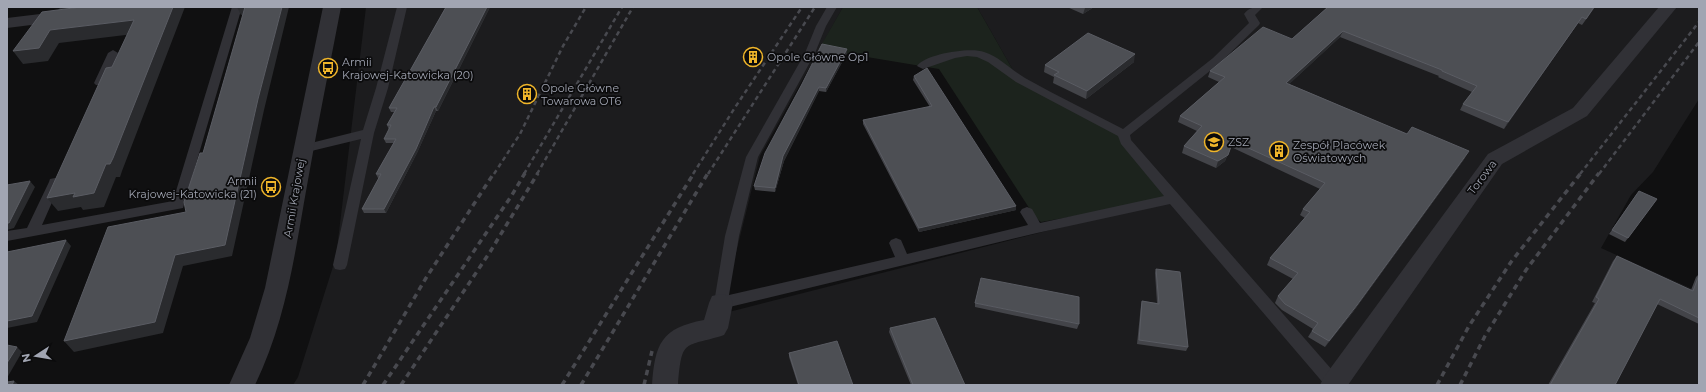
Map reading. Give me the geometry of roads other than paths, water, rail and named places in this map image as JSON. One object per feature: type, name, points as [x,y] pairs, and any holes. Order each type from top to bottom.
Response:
[{"type":"street","name":"Armii Krajowej","points":[[242,385],[250,370],[263,336],[279,281],[303,149],[332,7]]},
{"type":"street","name":"Torowa","points":[[1333,385],[1494,159],[1580,112],[1668,7]]},
{"type":"street","points":[[7,23],[84,13]]},
{"type":"street","points":[[665,385],[670,350],[674,341],[692,332],[715,328],[721,303]]},
{"type":"lane","points":[[7,236],[178,205],[237,7]]},
{"type":"lane","points":[[340,265],[368,133],[382,88],[402,7]]},
{"type":"lane","points":[[832,7],[821,26],[810,53],[752,158],[732,236],[721,303],[1037,228],[1172,199]]},
{"type":"lane","points":[[1124,134],[1216,60],[1255,23],[1248,14],[1258,7]]},
{"type":"lane","points":[[923,66],[945,57],[972,52],[980,54],[1018,79],[1124,134],[1126,141],[1172,199],[1244,280],[1333,385]]},
{"type":"lane","points":[[94,96],[113,53]]},
{"type":"lane","points":[[303,149],[368,133]]},
{"type":"lane","points":[[32,232],[58,174]]},
{"type":"lane","points":[[1027,212],[1037,228]]},
{"type":"lane","points":[[896,243],[903,260]]},
{"type":"railway","points":[[494,174],[520,134],[563,46],[586,7]]},
{"type":"railway","points":[[524,174],[622,7]]},
{"type":"railway","points":[[537,174],[633,7]]},
{"type":"railway","points":[[693,174],[802,7]]},
{"type":"railway","points":[[708,174],[815,7]]},
{"type":"railway","points":[[1580,174],[1699,22]]},
{"type":"railway","points":[[1599,174],[1699,42]]},
{"type":"railway","points":[[363,385],[426,278],[494,173]]},
{"type":"railway","points":[[383,385],[512,195],[525,173]]},
{"type":"railway","points":[[401,385],[490,252],[538,173]]},
{"type":"railway","points":[[562,385],[694,173]]},
{"type":"railway","points":[[581,385],[708,173]]},
{"type":"railway","points":[[1437,385],[1469,326],[1511,262],[1581,173]]},
{"type":"railway","points":[[1460,385],[1485,336],[1526,270],[1599,173]]},
{"type":"railway","points":[[644,385],[652,351]]},
{"type":"place","name":"Opole Główne Op1","points":[[753,57]]},
{"type":"place","name":"Armii Krajowej-Katowicka (20)","points":[[328,68]]},
{"type":"place","name":"Opole Główne Towarowa OT6","points":[[527,94]]},
{"type":"place","name":"ZSZ","points":[[1214,142]]},
{"type":"place","name":"Zespół Placówek Oświatowych","points":[[1279,151]]},
{"type":"place","name":"Armii Krajowej-Katowicka (21)","points":[[271,187]]}]
